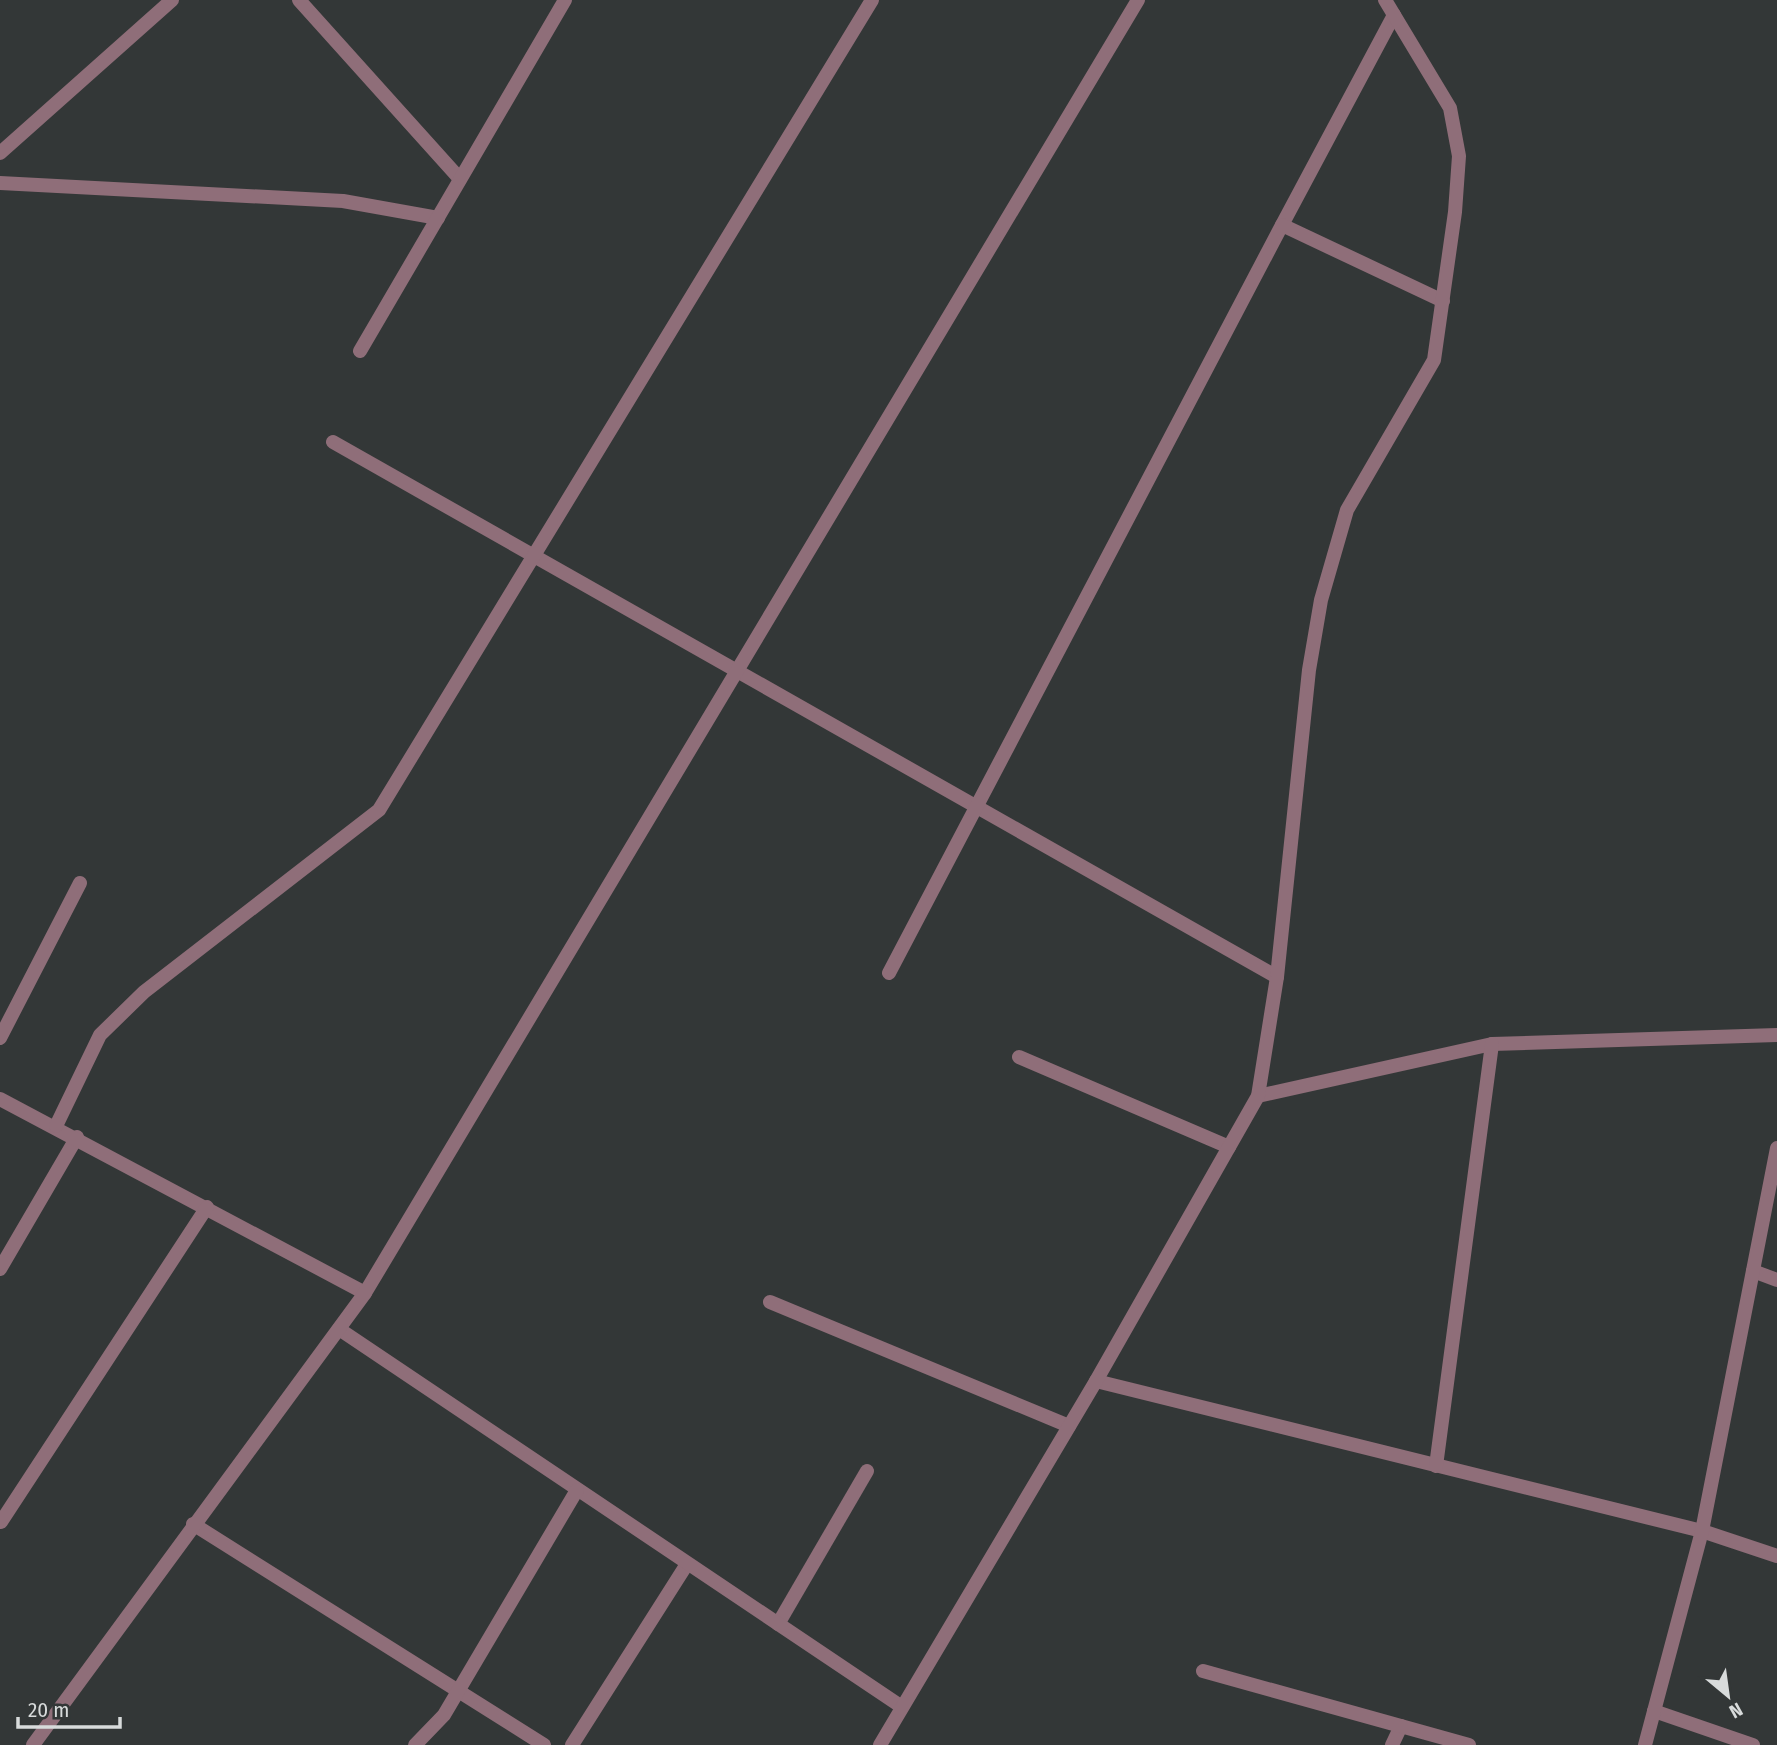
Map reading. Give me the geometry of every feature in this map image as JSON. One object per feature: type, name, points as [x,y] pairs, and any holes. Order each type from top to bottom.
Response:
[{"type":"street","points":[[0,153],[172,0]]},
{"type":"street","points":[[299,0],[460,179]]},
{"type":"street","points":[[360,351],[565,0]]},
{"type":"street","points":[[56,1126],[100,1035],[145,992],[379,810],[872,0]]},
{"type":"street","points":[[33,1745],[193,1524],[366,1293],[1138,0]]},
{"type":"street","points":[[880,1745],[1096,1381],[1258,1096],[1277,977],[1309,670],[1321,600],[1347,510],[1434,360],[1455,212],[1459,156],[1450,108],[1385,0]]},
{"type":"street","points":[[889,973],[1394,15]]},
{"type":"street","points":[[0,183],[343,201],[438,218]]},
{"type":"street","points":[[1282,225],[1443,301]]},
{"type":"street","points":[[333,442],[1277,977]]},
{"type":"street","points":[[0,1038],[80,883]]},
{"type":"street","points":[[1258,1096],[1492,1044],[1777,1035]]},
{"type":"street","points":[[1436,1466],[1492,1044]]},
{"type":"street","points":[[1019,1058],[1229,1147]]},
{"type":"street","points":[[0,1099],[77,1137],[366,1293]]},
{"type":"street","points":[[0,1269],[77,1137]]},
{"type":"street","points":[[1645,1745],[1702,1531],[1777,1148]]},
{"type":"street","points":[[1,1522],[206,1207]]},
{"type":"street","points":[[1753,1271],[1777,1280]]},
{"type":"street","points":[[771,1302],[1069,1426]]},
{"type":"street","points":[[339,1329],[902,1707]]},
{"type":"street","points":[[1096,1381],[1702,1531],[1777,1556]]},
{"type":"street","points":[[778,1625],[867,1471]]},
{"type":"street","points":[[415,1745],[444,1715],[577,1490]]},
{"type":"street","points":[[193,1524],[544,1745]]},
{"type":"street","points":[[572,1745],[687,1564]]},
{"type":"street","points":[[1203,1671],[1469,1745]]},
{"type":"street","points":[[1654,1711],[1754,1745]]},
{"type":"street","points":[[1392,1745],[1401,1726]]}]
